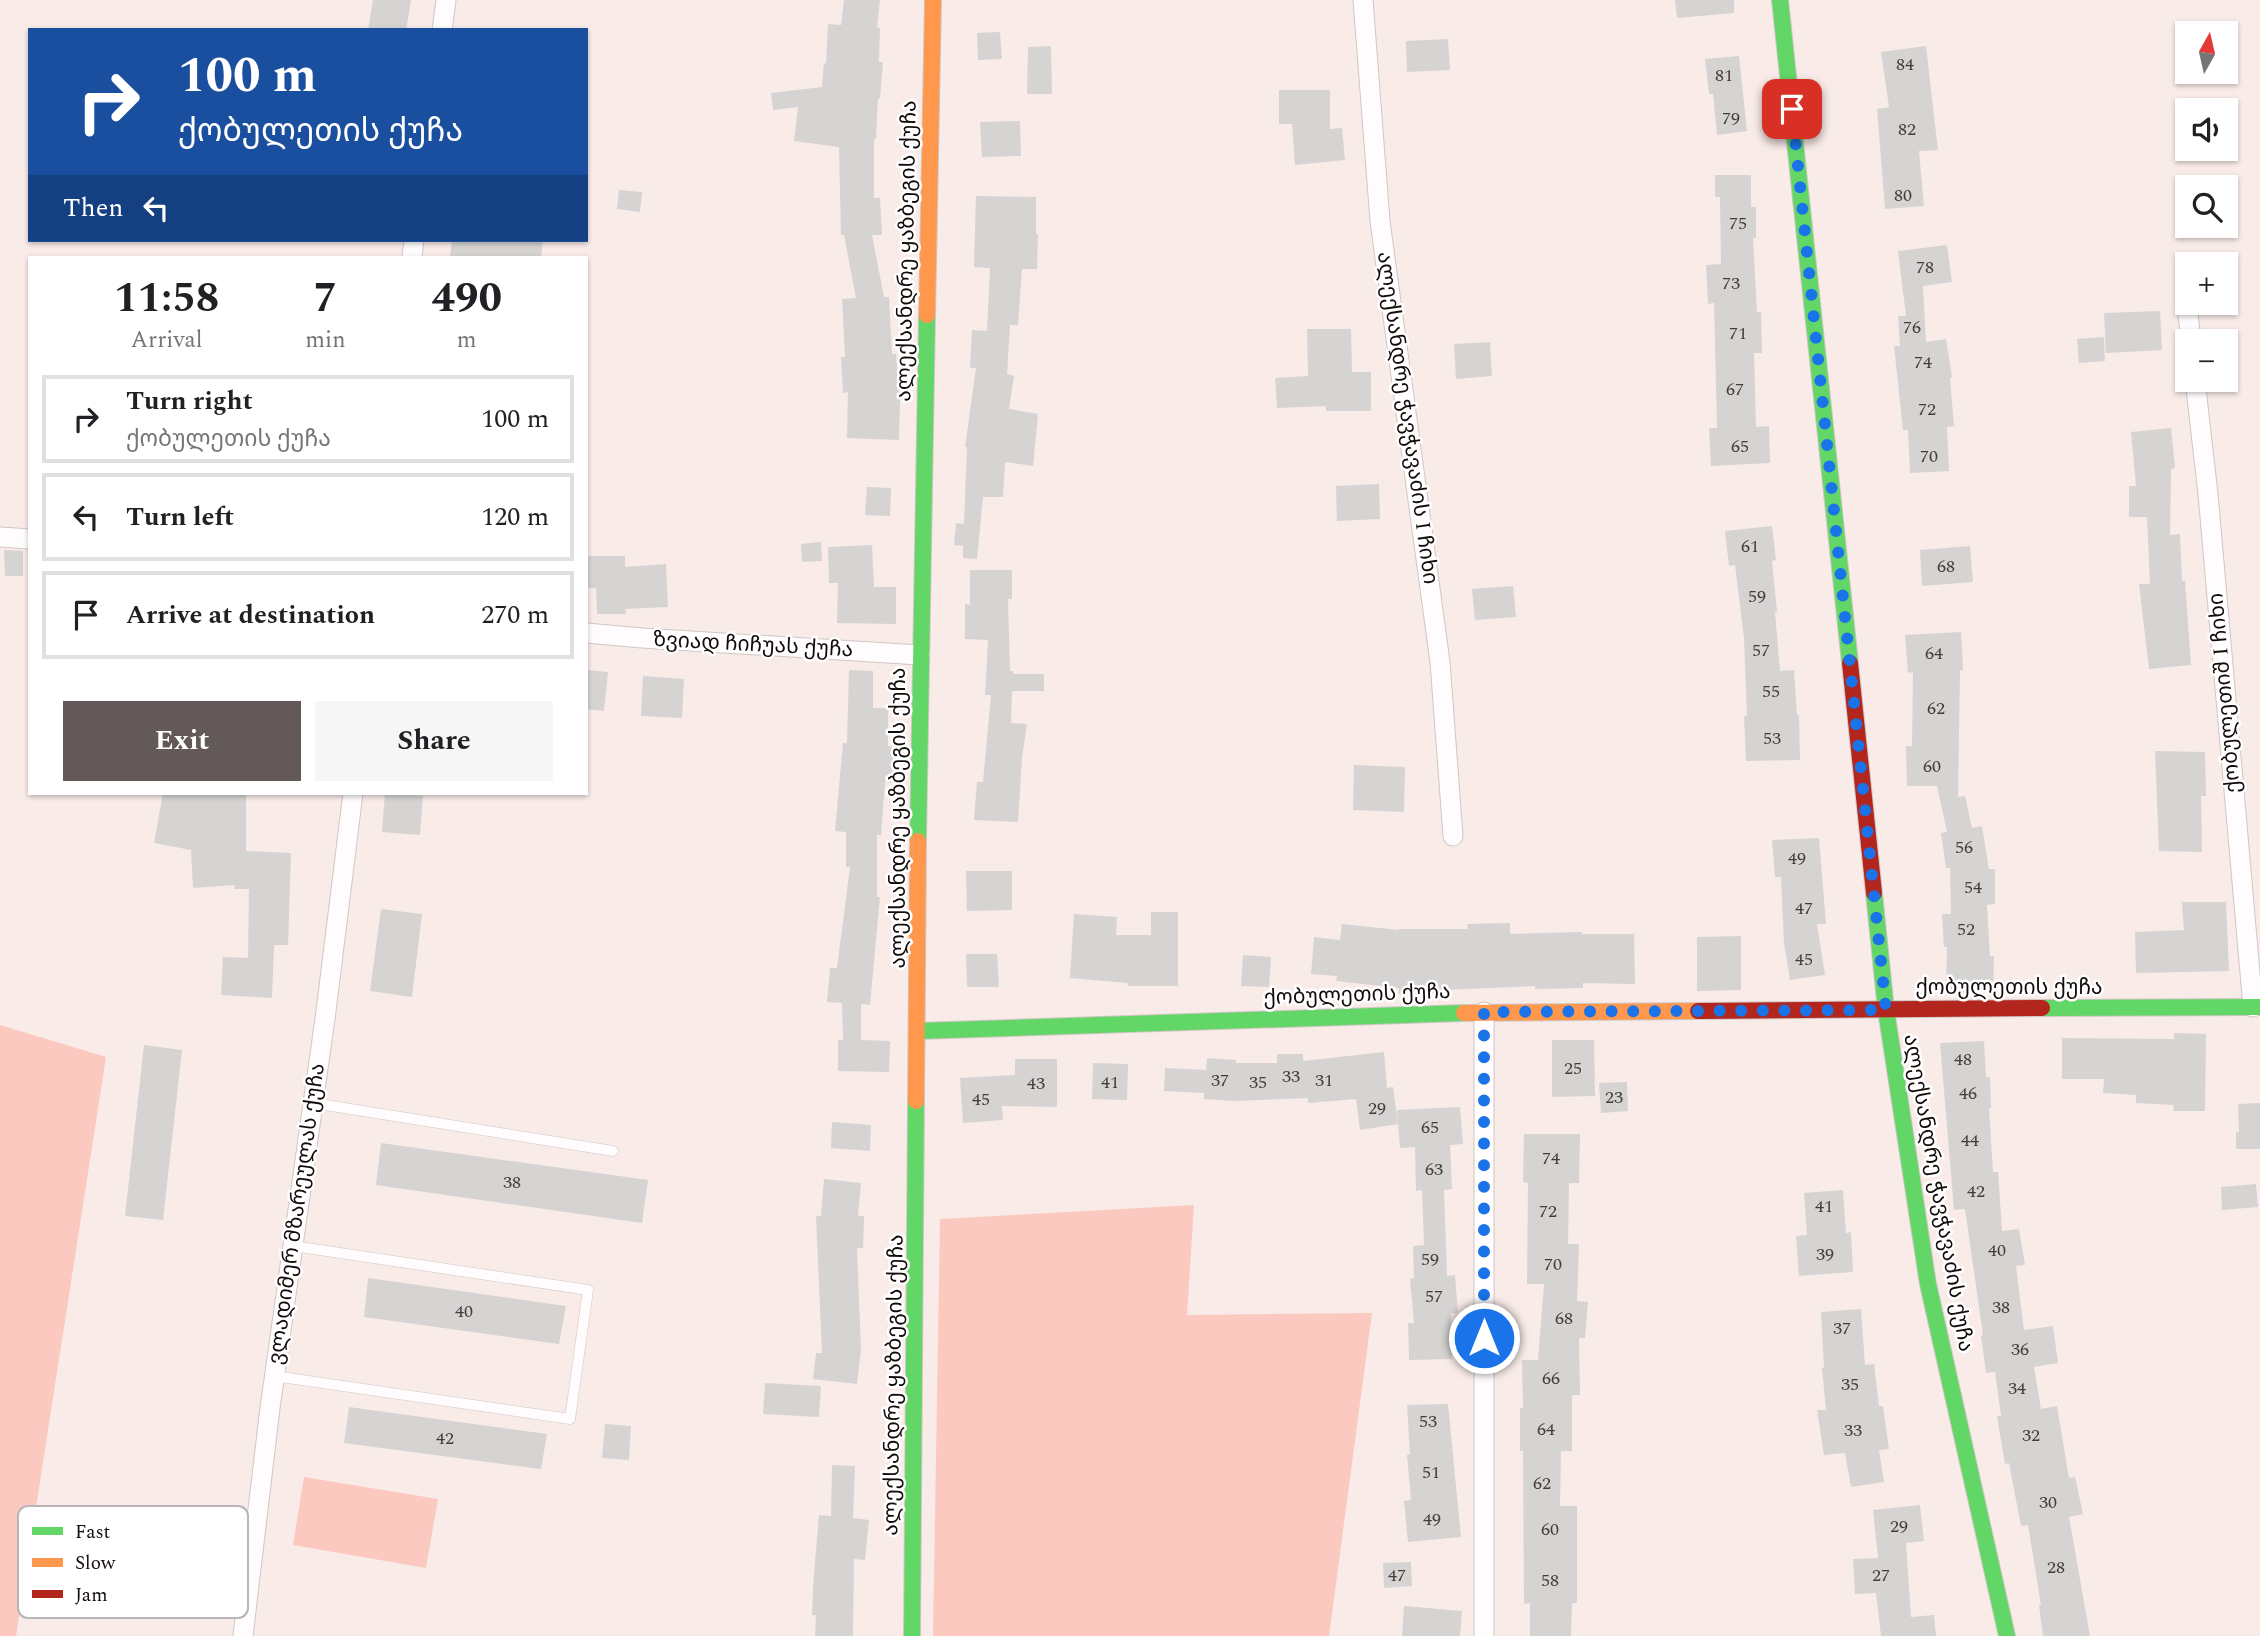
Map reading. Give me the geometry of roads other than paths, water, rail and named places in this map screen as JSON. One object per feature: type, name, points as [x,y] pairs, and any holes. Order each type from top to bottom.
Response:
[{"type":"street","points":[[442,28],[446,0]]},
{"type":"street","name":"ალექსანდრე ყაზბეგის ქუჩა","points":[[912,1636],[920,655],[933,0]]},
{"type":"street","name":"ალექსანდრე ჭავჭავაძის I ჩიხი","points":[[1363,0],[1380,221],[1440,662],[1453,836]]},
{"type":"street","name":"ალექსანდრე ჭავჭავაძის ქუჩა","points":[[1780,0],[1886,1010],[1928,1284],[2007,1636]]},
{"type":"street","name":"ქობულეთიშ I ჩიხი","points":[[2196,392],[2257,1007]]},
{"type":"street","points":[[0,537],[28,539]]},
{"type":"street","name":"ზვიად ჩიჩუას ქუჩა","points":[[588,633],[920,655]]},
{"type":"street","name":"ვლადიმერ მზარეულას ქუჩა","points":[[248,1594],[274,1376],[353,795]]},
{"type":"street","name":"ქობულეთის ქუჩა","points":[[918,1031],[1484,1012],[2257,1007]]},
{"type":"street","points":[[1484,1012],[1484,1636]]},
{"type":"street","name":"ვლადიმერ მზარეულას ქუჩა","points":[[243,1636],[245,1618]]},
{"type":"lane","points":[[313,1103],[613,1151]]},
{"type":"lane","points":[[274,1376],[570,1419],[572,1406],[588,1290],[293,1246]]}]
